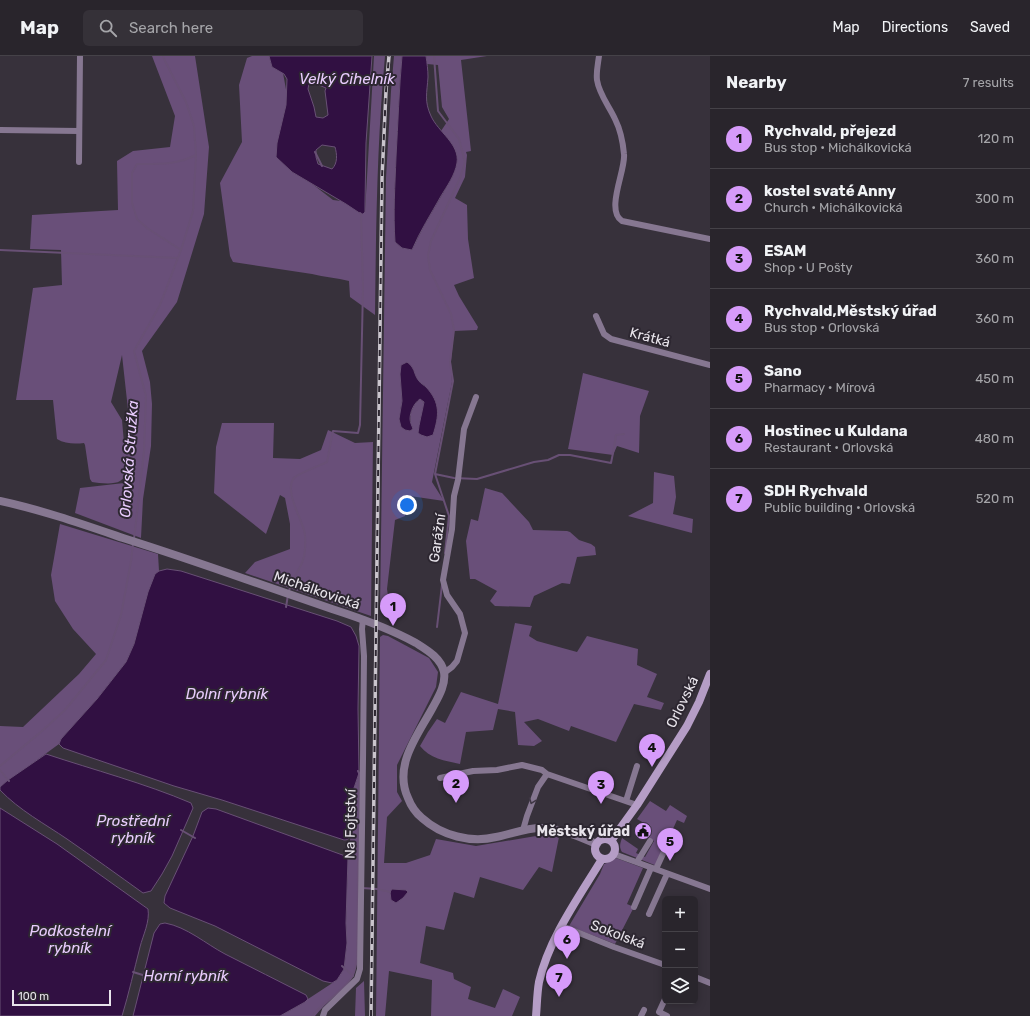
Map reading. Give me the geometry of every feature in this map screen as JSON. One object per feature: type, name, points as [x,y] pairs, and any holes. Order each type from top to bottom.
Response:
[{"type":"main road","name":"Orlovská","points":[[612,841],[688,726],[710,674]]},
{"type":"main road","points":[[605,839],[612,841],[615,847],[614,854],[610,858],[604,860],[595,852],[595,846],[605,839]]},
{"type":"main road","points":[[536,1016],[539,983],[547,956],[562,926],[602,859]]},
{"type":"street","points":[[79,162],[80,56]]},
{"type":"street","points":[[599,56],[597,80],[600,91],[616,121],[622,139],[625,156],[615,203],[618,219],[710,239]]},
{"type":"street","points":[[0,130],[79,131]]},
{"type":"street","name":"Krátká","points":[[596,316],[604,334],[611,339],[710,365]]},
{"type":"street","name":"Garážní","points":[[444,673],[457,661],[465,633],[460,614],[447,595],[443,580],[452,529],[454,496],[458,480],[464,428],[476,397]]},
{"type":"street","name":"Michálkovická","points":[[0,501],[66,518],[376,624],[417,643],[438,659],[444,673]]},
{"type":"street","name":"Na Fojtství","points":[[323,1016],[325,1010],[357,979],[360,969],[364,656],[362,629],[363,619]]},
{"type":"street","points":[[444,673],[443,685],[438,698],[410,747],[404,765],[403,779],[405,790],[409,801],[419,814],[428,823],[446,833],[474,839],[487,839],[523,830],[540,828],[557,830],[596,844]]},
{"type":"street","points":[[440,778],[522,765],[542,770],[547,774],[637,805]]},
{"type":"street","points":[[626,801],[637,766]]},
{"type":"street","points":[[523,830],[538,787],[547,774]]},
{"type":"street","points":[[637,862],[650,841]]},
{"type":"street","points":[[634,907],[653,868],[668,843]]},
{"type":"street","points":[[614,854],[710,890]]},
{"type":"street","points":[[649,914],[667,874]]},
{"type":"street","name":"Sokolská","points":[[562,926],[662,964]]},
{"type":"street","points":[[698,978],[710,983]]},
{"type":"street","points":[[663,1004],[658,1014],[667,1016]]},
{"type":"shaded area","points":[[152,56],[195,56],[209,147],[204,214],[177,302],[142,351],[150,382],[152,404],[151,446],[143,499],[141,538],[75,513],[80,488],[124,483],[125,477],[114,483],[92,482],[90,479],[84,443],[77,444],[63,442],[57,439],[53,400],[16,400],[33,288],[62,285],[61,250],[30,249],[32,215],[118,210],[117,161],[133,151],[170,147],[175,116]],"holes":[[[122,355],[131,437],[129,451],[124,443],[122,420],[111,402]]]},
{"type":"shaded area","points":[[252,56],[269,56],[272,67],[283,73],[287,95],[286,105],[292,172],[311,183],[333,200],[341,201],[365,212],[374,56],[385,56],[382,88],[376,218],[375,315],[350,297],[349,281],[233,262],[230,256],[220,183],[242,142],[239,85],[247,58]]},
{"type":"shaded area","points":[[394,56],[402,56],[394,202],[395,242],[402,248],[412,250],[453,176],[457,156],[452,144],[441,131],[449,119],[442,107],[438,65],[427,64],[426,56],[487,56],[461,60],[471,151],[466,152],[465,177],[455,198],[467,205],[468,239],[474,278],[454,285],[478,327],[477,330],[454,331],[451,361],[452,382],[432,482],[444,501],[410,496],[405,516],[395,520],[387,589],[389,611],[380,609],[386,178]],"holes":[[[412,367],[418,381],[425,386],[424,402],[420,399],[412,410],[411,423],[400,411],[402,401],[400,374]]]},
{"type":"shaded area","points":[[583,373],[649,391],[640,416],[639,453],[617,446],[613,455],[568,449]]},
{"type":"shaded area","points":[[222,423],[274,423],[273,458],[300,459],[321,450],[328,430],[355,443],[373,442],[371,616],[245,573],[255,562],[290,549],[290,524],[285,498],[280,495],[266,534],[214,493],[216,447]]},
{"type":"shaded area","points":[[654,472],[674,476],[676,497],[673,514],[693,519],[692,533],[628,516],[653,503]]},
{"type":"shaded area","points":[[485,488],[502,493],[529,522],[533,530],[570,532],[579,540],[595,547],[596,555],[577,557],[570,584],[562,583],[534,596],[530,607],[495,606],[490,601],[497,591],[475,579],[470,579],[466,541],[471,519],[478,521]]},
{"type":"shaded area","points":[[60,524],[158,554],[159,571],[155,575],[134,644],[126,662],[97,699],[61,739],[59,744],[0,787],[0,726],[23,727],[79,674],[96,654],[73,629],[55,601],[51,575]]},
{"type":"shaded area","points":[[515,623],[532,626],[529,636],[537,641],[577,652],[587,636],[638,649],[637,665],[657,674],[647,697],[664,703],[661,710],[634,704],[616,742],[571,726],[569,731],[538,719],[524,722],[542,741],[534,746],[518,745],[515,712],[498,709],[493,730],[466,732],[460,764],[443,760],[428,753],[420,746],[437,719],[445,723],[461,692],[498,704]]},
{"type":"shaded area","points":[[383,635],[388,636],[429,658],[438,672],[436,687],[397,765],[397,792],[402,801],[387,817],[384,863],[406,863],[430,855],[436,839],[476,846],[536,836],[559,837],[552,872],[539,867],[523,890],[480,877],[474,898],[454,892],[444,930],[426,926],[420,963],[453,973],[454,979],[471,987],[468,999],[495,1008],[503,989],[520,997],[512,1016],[431,1016],[432,980],[389,971],[385,1016],[376,1016],[380,637]]},
{"type":"shaded area","points":[[359,773],[357,959],[355,971],[348,982],[315,1016],[280,1016],[305,1002],[337,980],[344,969],[347,943],[346,923],[348,857],[354,788]]},
{"type":"shaded area","points":[[650,801],[666,811],[670,805],[687,816],[684,823],[677,820],[657,866],[622,852],[620,847],[622,838],[638,849],[636,853],[645,857],[654,841],[646,836],[651,827],[637,819]]},
{"type":"shaded area","points":[[616,858],[643,868],[627,904],[634,907],[615,944],[569,926],[600,874],[604,864]]},
{"type":"shaded area","points":[[364,981],[365,1016],[355,1016],[356,988]]},
{"type":"water","name":"Velký Cihelník","points":[[269,56],[372,56],[366,143],[365,212],[363,214],[292,172],[276,157],[277,143],[286,105],[287,79],[284,74],[272,67]],"holes":[[[309,83],[314,83],[326,88],[325,91],[328,115],[323,118],[316,117],[308,89]],[[322,145],[335,147],[337,155],[334,167],[332,169],[318,164],[316,150]]]},
{"type":"water","points":[[402,56],[426,56],[428,69],[427,101],[429,111],[434,122],[452,144],[457,156],[457,163],[453,176],[422,229],[412,250],[402,248],[395,242],[394,231],[394,199]]},
{"type":"water","points":[[407,362],[421,383],[431,393],[436,404],[437,422],[433,435],[427,437],[418,433],[424,402],[420,399],[414,405],[411,413],[410,420],[413,429],[410,431],[401,427],[399,419],[402,401],[400,374],[401,365]]},
{"type":"water","name":"Dolní rybník","points":[[167,569],[181,571],[337,621],[351,627],[359,646],[359,773],[354,788],[351,832],[349,839],[344,840],[174,786],[63,748],[59,744],[61,739],[97,699],[126,662],[134,644],[148,592],[155,574],[159,571]]},
{"type":"water","name":"Prostřední rybník","points":[[46,754],[137,783],[191,803],[193,808],[172,856],[151,891],[143,893],[24,810],[0,790],[0,787],[8,780]]},
{"type":"water","name":"Podkostelní rybník","points":[[0,808],[57,844],[148,909],[147,924],[122,1016],[0,1016]]},
{"type":"water","points":[[208,808],[216,809],[348,857],[346,923],[347,943],[344,969],[337,980],[332,983],[323,981],[215,926],[170,908],[164,903],[165,896],[193,836],[202,812]]},
{"type":"water","points":[[392,889],[406,890],[408,892],[396,903],[391,900],[390,892]]},
{"type":"water","name":"Horní rybník","points":[[165,923],[189,932],[225,954],[306,995],[308,999],[280,1016],[133,1016],[154,933],[160,924]]},
{"type":"waterway","name":"Orlovská Stružka","points":[[134,539],[144,451],[146,396],[134,351],[160,305],[181,250],[147,228],[137,219],[132,203],[132,173],[137,164],[160,164],[182,161],[196,155],[194,126],[186,102],[163,56]]},
{"type":"waterway","points":[[434,56],[438,111],[459,139],[465,162],[460,178],[431,241],[428,256],[430,270],[451,314],[454,330],[450,362],[453,381],[435,474],[449,516],[445,553]]},
{"type":"waterway","points":[[315,152],[322,166]]},
{"type":"waterway","points":[[181,250],[193,211],[196,155]]},
{"type":"waterway","points":[[289,591],[303,560],[305,542],[304,530],[292,497],[291,483],[296,476],[327,462],[333,431],[358,433],[360,425],[363,288],[360,213]]},
{"type":"waterway","points":[[0,250],[178,258]]},
{"type":"waterway","points":[[435,474],[454,478],[477,479],[534,462],[548,460],[559,455],[570,455],[611,463],[616,435],[624,434]]},
{"type":"waterway","name":"Orlovská Stružka","points":[[0,766],[65,710],[106,660],[121,615],[133,543]]},
{"type":"waterway","points":[[437,627],[442,585]]},
{"type":"waterway","points":[[286,607],[288,595]]},
{"type":"waterway","points":[[0,770],[9,781]]},
{"type":"waterway","points":[[312,1016],[321,1006],[348,983],[355,971],[357,959],[358,771]]},
{"type":"waterway","points":[[181,830],[195,838]]},
{"type":"waterway","points":[[362,888],[390,892]]},
{"type":"waterway","points":[[342,966],[353,976]]},
{"type":"waterway","points":[[133,972],[146,976]]},
{"type":"railway","points":[[371,1016],[382,178],[389,56]]},
{"type":"place","name":"Rychvald, přejezd","points":[[393,626]]},
{"type":"place","name":"Rychvald,Městský úřad","points":[[652,767]]},
{"type":"place","name":"kostel svaté Anny","points":[[456,803]]},
{"type":"place","name":"ESAM","points":[[601,804]]},
{"type":"place","name":"Městský úřad","points":[[643,831]]},
{"type":"place","name":"Sano","points":[[670,861]]},
{"type":"place","name":"Hostinec u Kuldana","points":[[567,959]]},
{"type":"place","name":"SDH Rychvald","points":[[559,997]]}]
